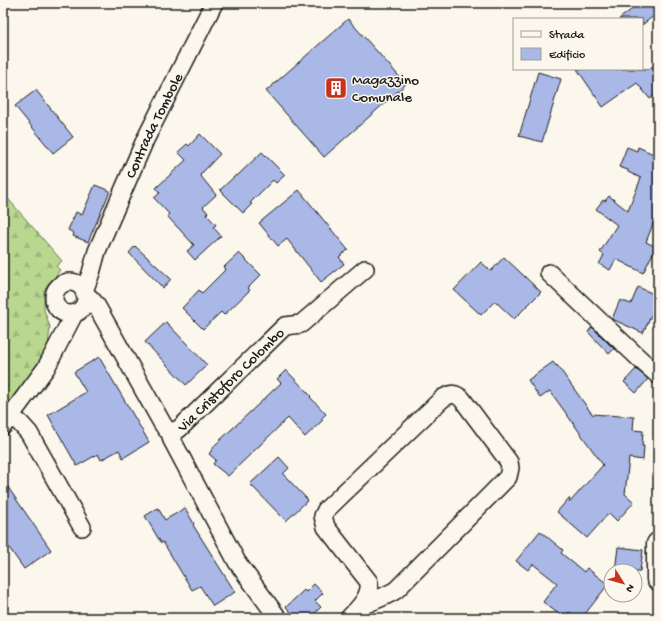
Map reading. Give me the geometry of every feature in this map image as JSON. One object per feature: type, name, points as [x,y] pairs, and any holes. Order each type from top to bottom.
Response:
[{"type":"street","name":"Contrada Tombole","points":[[85,292],[97,250],[145,140],[214,3]]},
{"type":"street","name":"Contrada Tombole","points":[[64,283],[80,271],[97,250]]},
{"type":"street","name":"Via Cristoforo Colombo","points":[[170,432],[179,429],[285,326],[301,324],[365,269]]},
{"type":"street","points":[[549,273],[658,375]]},
{"type":"street","points":[[7,422],[46,368],[75,314],[82,310],[85,305],[85,292],[81,287],[73,282],[60,285],[54,293],[53,298],[56,336],[55,351]]},
{"type":"street","name":"Via Cristoforo Colombo","points":[[85,292],[103,318],[162,423],[170,432],[172,440],[236,562],[278,618]]},
{"type":"street","points":[[54,303],[56,308],[64,314],[93,315],[103,318]]},
{"type":"street","points":[[355,613],[381,597],[388,595],[396,590],[508,477],[510,468],[509,462],[462,399],[457,395],[451,394],[443,398],[326,510],[323,516],[326,527],[369,582],[380,592],[388,595]]},
{"type":"street","points":[[7,422],[20,422],[29,433],[82,527]]},
{"type":"street","points":[[658,544],[658,579]]},
{"type":"street","points":[[355,613],[367,596],[370,587],[369,582]]},
{"type":"green space","points":[[3,193],[62,261],[56,266],[60,270],[44,291],[44,310],[50,327],[48,346],[32,375],[3,412]]},
{"type":"building","points":[[640,3],[648,3],[656,14],[643,24],[643,18],[620,18]]},
{"type":"building","name":"Magazzino Comunale","points":[[348,19],[406,84],[324,157],[266,91]]},
{"type":"building","points":[[658,62],[658,92],[650,99],[637,83],[603,107],[578,70],[643,70],[649,69]]},
{"type":"building","points":[[538,72],[561,79],[542,142],[519,136]]},
{"type":"building","points":[[36,90],[73,137],[53,153],[15,106]]},
{"type":"building","points":[[200,134],[220,154],[200,175],[216,195],[203,207],[208,213],[206,214],[216,225],[213,227],[221,236],[195,260],[187,251],[194,245],[167,216],[169,214],[154,198],[160,193],[156,188],[186,160],[178,152],[187,144],[189,146]]},
{"type":"building","points":[[627,147],[637,151],[638,147],[658,156],[658,211],[646,242],[656,247],[643,273],[616,259],[610,270],[599,264],[604,255],[600,252],[617,225],[596,209],[603,200],[605,201],[609,196],[628,211],[641,178],[628,172],[628,170],[619,167]]},
{"type":"building","points":[[262,152],[285,175],[276,183],[273,180],[250,203],[252,204],[243,213],[220,190]]},
{"type":"building","points":[[95,185],[110,191],[88,242],[73,236],[74,233],[68,230],[76,212],[82,215]]},
{"type":"building","points":[[299,190],[348,250],[339,257],[344,264],[321,282],[287,239],[278,246],[259,223]]},
{"type":"building","points":[[135,246],[171,279],[163,288],[129,253]]},
{"type":"building","points":[[239,253],[261,275],[248,288],[250,290],[224,315],[221,312],[203,329],[182,308],[199,290],[202,293],[226,269],[224,267]]},
{"type":"building","points":[[504,257],[541,292],[514,319],[495,301],[481,315],[454,290],[481,262],[491,271]]},
{"type":"building","points":[[638,287],[658,296],[658,301],[643,333],[612,319],[620,300],[631,304]]},
{"type":"building","points":[[166,322],[207,365],[186,385],[145,342]]},
{"type":"building","points":[[592,327],[614,349],[609,354],[588,332]]},
{"type":"building","points":[[99,357],[149,442],[123,458],[119,450],[101,460],[98,454],[77,466],[48,415],[86,392],[74,372]]},
{"type":"building","points":[[553,362],[556,366],[557,365],[592,414],[634,417],[633,430],[643,431],[643,460],[629,458],[625,494],[634,502],[617,521],[609,513],[587,538],[557,512],[569,498],[570,502],[603,465],[550,391],[540,398],[528,380]]},
{"type":"building","points":[[636,369],[648,379],[636,393],[624,382]]},
{"type":"building","points":[[286,370],[326,414],[321,419],[323,420],[305,437],[288,418],[228,476],[213,464],[216,460],[209,454],[216,444],[281,383],[277,379]]},
{"type":"building","points":[[279,457],[289,468],[283,474],[308,500],[286,521],[250,484]]},
{"type":"building","points":[[3,480],[51,550],[24,569],[3,539]]},
{"type":"building","points":[[158,508],[165,520],[185,508],[194,524],[193,525],[235,592],[213,606],[200,586],[192,590],[163,542],[161,543],[145,516]]},
{"type":"building","points":[[540,531],[563,550],[561,553],[584,572],[587,568],[603,581],[603,591],[582,618],[577,618],[569,612],[564,618],[543,602],[557,583],[533,564],[528,570],[516,561]]},
{"type":"building","points":[[618,547],[643,550],[641,563],[616,563]]},
{"type":"building","points":[[314,584],[323,593],[315,601],[321,607],[310,618],[297,618],[286,607],[304,590],[306,592]]},
{"type":"place","name":"Magazzino Comunale","points":[[336,88]]}]
